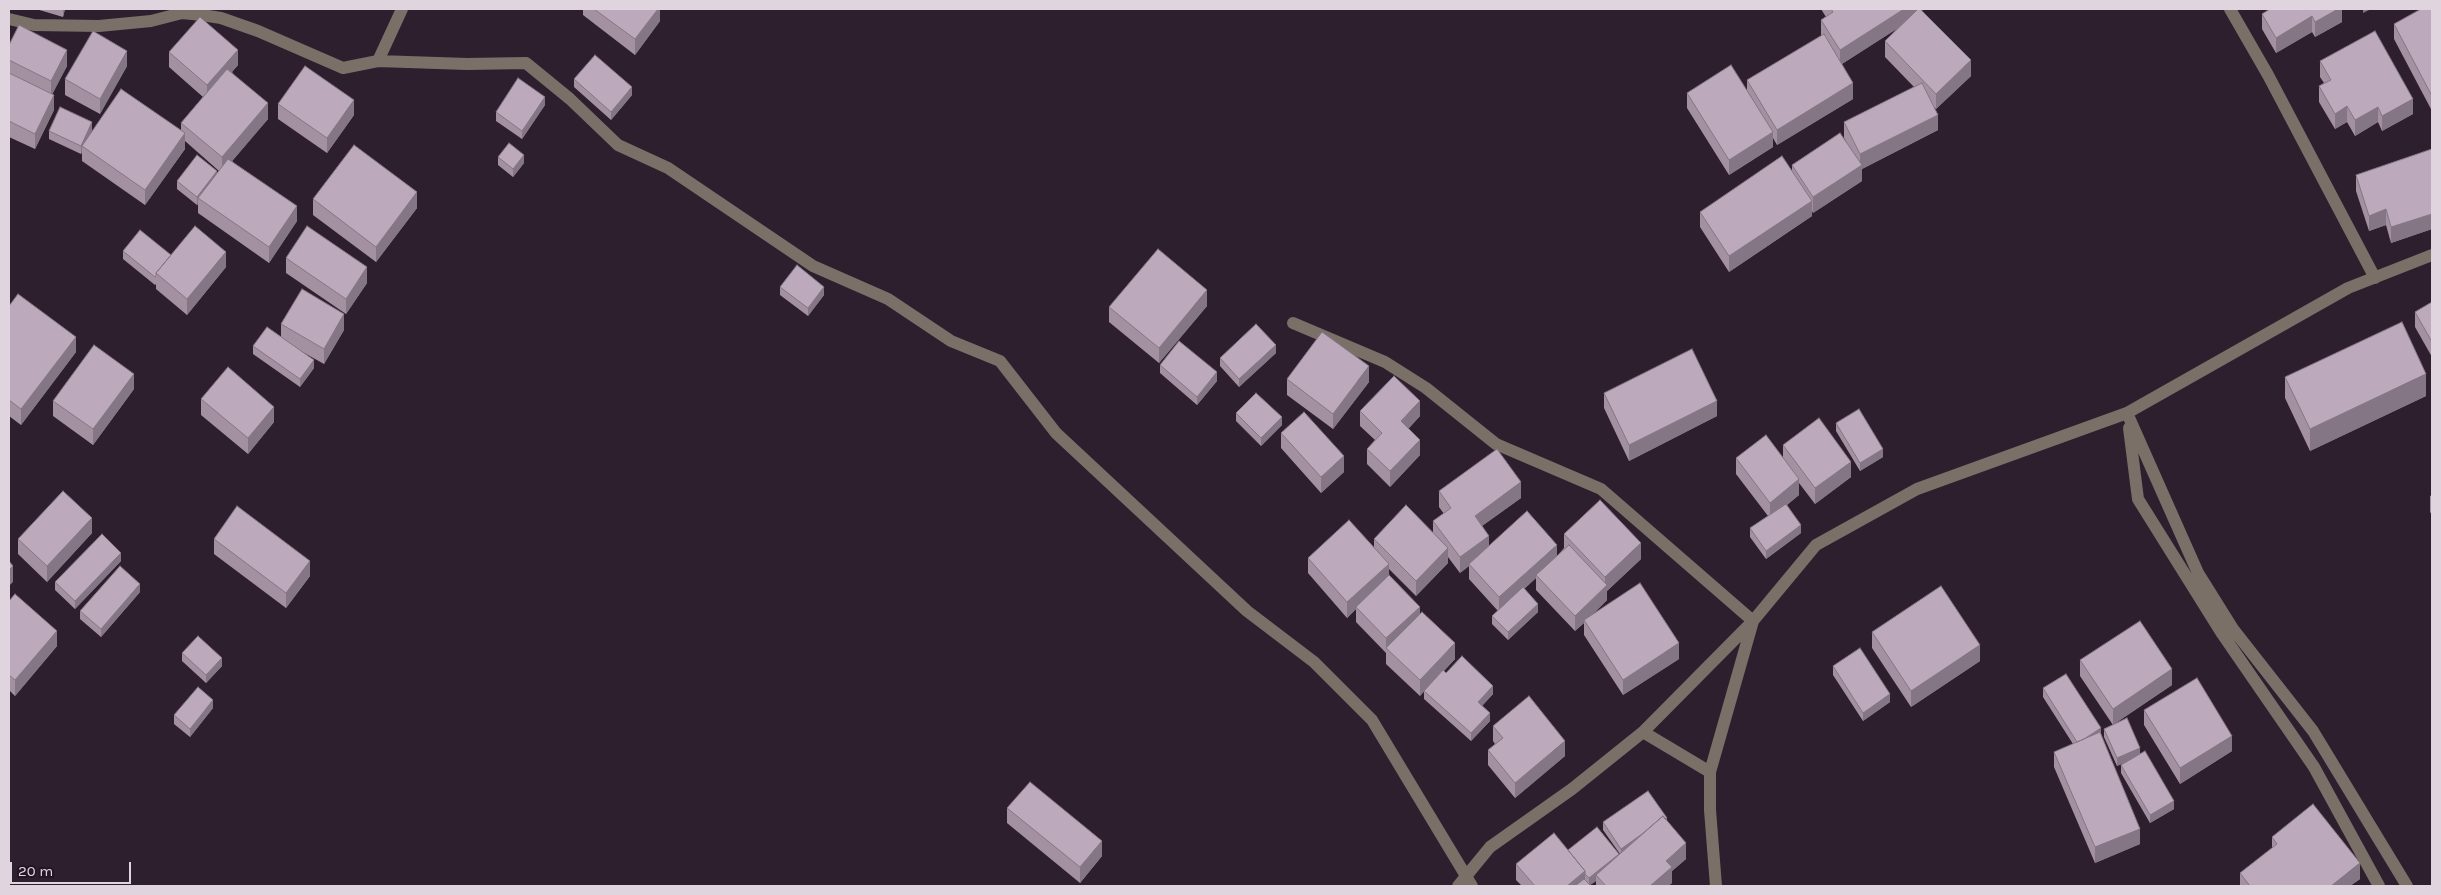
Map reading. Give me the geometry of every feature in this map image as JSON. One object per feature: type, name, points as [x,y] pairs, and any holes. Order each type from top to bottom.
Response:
[{"type":"street","points":[[378,62],[402,9]]},
{"type":"street","points":[[2230,9],[2376,278]]},
{"type":"street","points":[[9,19],[34,25],[99,26],[151,21],[182,13],[202,15],[221,18],[258,31],[343,68],[378,62],[467,64],[526,62],[570,99],[618,145],[668,168],[813,266],[888,299],[951,341],[1000,361],[1056,432],[1247,611],[1314,662],[1372,720],[1465,883],[1490,847],[1572,789],[1643,732],[1753,621],[1816,545],[1909,493],[2127,413],[2348,288],[2432,255]]},
{"type":"street","points":[[1293,323],[1385,362],[1426,388],[1496,444],[1601,489],[1753,621]]},
{"type":"street","points":[[2127,413],[2138,499],[2222,632],[2314,767],[2379,886]]},
{"type":"street","points":[[2127,413],[2198,573],[2233,629],[2313,731],[2407,886]]},
{"type":"street","points":[[1716,886],[1710,810],[1710,772],[1753,621]]},
{"type":"street","points":[[1643,732],[1710,772]]},
{"type":"building","points":[[594,9],[658,9],[635,39]]},
{"type":"building","points":[[1831,9],[1904,9],[1840,50],[1821,20],[1833,12]]},
{"type":"building","points":[[1918,9],[1971,60],[1936,94],[1885,41]]},
{"type":"building","points":[[2270,9],[2338,9],[2315,22],[2312,16],[2276,38],[2262,14]]},
{"type":"building","points":[[2421,9],[2432,9],[2432,96],[2394,24]]},
{"type":"building","points":[[200,17],[238,50],[207,85],[169,52]]},
{"type":"building","points":[[19,25],[67,50],[51,81],[9,60],[9,45]]},
{"type":"building","points":[[93,31],[127,51],[100,99],[65,79]]},
{"type":"building","points":[[2375,31],[2413,99],[2382,116],[2378,107],[2355,120],[2347,106],[2335,114],[2319,86],[2331,80],[2320,61]]},
{"type":"building","points":[[1824,34],[1853,83],[1777,130],[1747,80]]},
{"type":"building","points":[[595,55],[632,87],[611,112],[574,79]]},
{"type":"building","points":[[1731,65],[1773,132],[1729,160],[1687,93]]},
{"type":"building","points":[[305,66],[354,100],[327,138],[278,104]]},
{"type":"building","points":[[227,69],[268,103],[222,157],[181,123]]},
{"type":"building","points":[[9,73],[54,95],[35,134],[9,121]]},
{"type":"building","points":[[518,78],[545,97],[522,131],[496,112]]},
{"type":"building","points":[[1922,83],[1938,115],[1860,154],[1844,122]]},
{"type":"building","points":[[121,89],[185,133],[145,190],[82,146]]},
{"type":"building","points":[[60,107],[92,122],[81,146],[49,131]]},
{"type":"building","points":[[1840,133],[1862,165],[1813,197],[1792,165]]},
{"type":"building","points":[[509,143],[524,155],[513,169],[498,157]]},
{"type":"building","points":[[354,145],[417,192],[376,247],[313,199]]},
{"type":"building","points":[[2432,149],[2432,214],[2391,227],[2386,209],[2369,216],[2356,175]]},
{"type":"building","points":[[197,155],[217,171],[197,197],[177,181]]},
{"type":"building","points":[[1782,156],[1812,201],[1729,256],[1700,212]]},
{"type":"building","points":[[228,159],[297,206],[269,247],[198,198]]},
{"type":"building","points":[[195,226],[226,252],[187,299],[156,273]]},
{"type":"building","points":[[307,226],[367,267],[346,299],[286,258]]},
{"type":"building","points":[[140,230],[171,255],[156,273],[155,277],[123,251]]},
{"type":"building","points":[[1158,249],[1207,290],[1159,348],[1109,307]]},
{"type":"building","points":[[797,265],[824,287],[808,308],[780,287]]},
{"type":"building","points":[[302,289],[344,314],[324,349],[281,324]]},
{"type":"building","points":[[18,294],[76,337],[21,409],[9,400],[9,306]]},
{"type":"building","points":[[2432,302],[2432,342],[2415,312]]},
{"type":"building","points":[[2402,322],[2426,374],[2310,429],[2285,377]]},
{"type":"building","points":[[1256,324],[1276,345],[1239,379],[1220,358]]},
{"type":"building","points":[[267,327],[314,360],[300,379],[253,346]]},
{"type":"building","points":[[1322,332],[1369,366],[1333,414],[1287,379]]},
{"type":"building","points":[[1179,341],[1217,372],[1197,397],[1160,365]]},
{"type":"building","points":[[94,345],[134,374],[93,429],[53,401]]},
{"type":"building","points":[[1692,349],[1717,401],[1629,445],[1604,393]]},
{"type":"building","points":[[228,367],[274,407],[248,438],[201,399]]},
{"type":"building","points":[[1394,376],[1420,401],[1401,421],[1420,440],[1390,471],[1367,449],[1382,433],[1360,411]]},
{"type":"building","points":[[1256,393],[1282,417],[1261,438],[1236,413]]},
{"type":"building","points":[[1859,409],[1883,449],[1860,463],[1836,423]]},
{"type":"building","points":[[1304,412],[1344,456],[1321,477],[1281,433]]},
{"type":"building","points":[[1819,418],[1851,462],[1815,488],[1783,445]]},
{"type":"building","points":[[1766,435],[1799,479],[1770,503],[1736,458]]},
{"type":"building","points":[[1497,449],[1521,482],[1475,516],[1489,536],[1460,557],[1433,521],[1451,508],[1439,491]]},
{"type":"building","points":[[63,491],[92,518],[47,566],[18,539]]},
{"type":"building","points":[[1600,500],[1641,543],[1605,577],[1564,534]]},
{"type":"building","points":[[1786,504],[1801,525],[1766,551],[1750,528]]},
{"type":"building","points":[[1406,505],[1448,548],[1416,581],[1374,539]]},
{"type":"building","points":[[237,506],[310,561],[286,593],[214,539]]},
{"type":"building","points":[[1527,511],[1557,545],[1499,597],[1469,564]]},
{"type":"building","points":[[1349,520],[1389,564],[1347,602],[1308,558]]},
{"type":"building","points":[[102,534],[121,553],[75,601],[55,582]]},
{"type":"building","points":[[1569,545],[1607,585],[1575,616],[1536,575]]},
{"type":"building","points":[[9,561],[13,566],[9,570]]},
{"type":"building","points":[[120,566],[140,584],[101,629],[80,611]]},
{"type":"building","points":[[1389,575],[1420,607],[1386,638],[1356,607]]},
{"type":"building","points":[[1640,583],[1679,643],[1623,680],[1584,620]]},
{"type":"building","points":[[1941,586],[1980,645],[1911,691],[1872,632]]},
{"type":"building","points":[[1523,587],[1538,604],[1508,632],[1492,616]]},
{"type":"building","points":[[15,594],[57,631],[15,680],[9,675],[9,601]]},
{"type":"building","points":[[1422,612],[1455,643],[1420,680],[1386,648]]},
{"type":"building","points":[[2140,621],[2172,669],[2113,709],[2080,660]]},
{"type":"building","points":[[198,636],[222,658],[206,675],[182,653]]},
{"type":"building","points":[[1860,648],[1890,694],[1863,713],[1833,666]]},
{"type":"building","points":[[1462,656],[1493,686],[1478,702],[1490,713],[1471,733],[1424,691],[1443,670],[1446,673]]},
{"type":"building","points":[[2066,674],[2101,728],[2077,742],[2043,688]]},
{"type":"building","points":[[2197,678],[2232,736],[2180,768],[2144,710]]},
{"type":"building","points":[[198,687],[213,700],[190,729],[174,715]]},
{"type":"building","points":[[1529,696],[1565,741],[1515,783],[1488,750],[1503,738],[1493,726]]},
{"type":"building","points":[[2127,718],[2140,748],[2117,758],[2104,729]]},
{"type":"building","points":[[2100,732],[2140,829],[2095,847],[2054,752]]},
{"type":"building","points":[[2145,751],[2174,801],[2150,815],[2121,765]]},
{"type":"building","points":[[1030,782],[1102,841],[1080,867],[1007,808]]},
{"type":"building","points":[[1648,791],[1667,818],[1665,819],[1663,816],[1621,849],[1603,822]]},
{"type":"building","points":[[2313,804],[2360,863],[2331,886],[2250,886],[2240,873],[2277,844],[2272,837]]},
{"type":"building","points":[[1663,816],[1686,843],[1666,861],[1672,867],[1650,886],[1606,886],[1596,875]]},
{"type":"building","points":[[1597,827],[1619,854],[1589,878],[1568,850]]},
{"type":"building","points":[[1554,833],[1585,871],[1567,886],[1535,886],[1516,864]]},
{"type":"building","points":[[1584,879],[1591,886],[1575,886]]}]
